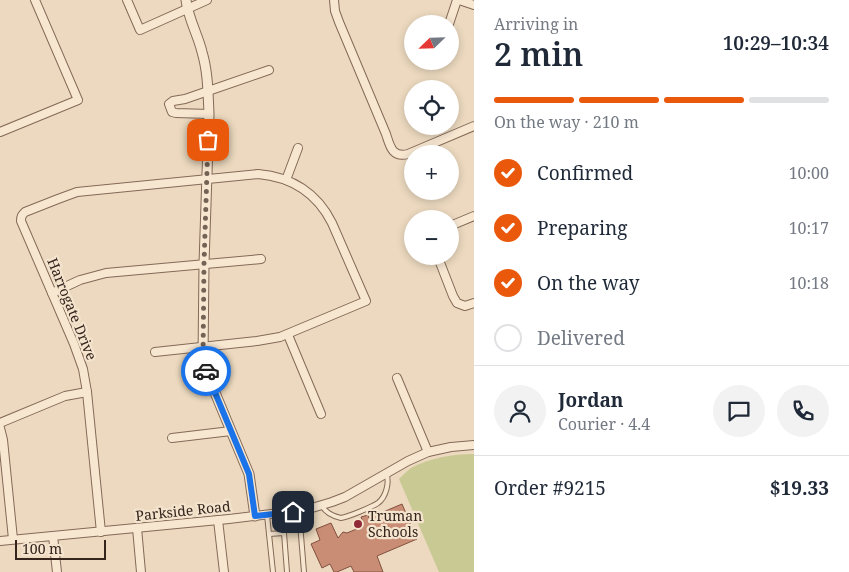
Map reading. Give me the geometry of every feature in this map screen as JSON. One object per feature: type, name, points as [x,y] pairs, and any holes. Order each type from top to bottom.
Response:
[{"type":"street","points":[[0,132],[78,100],[35,0]]},
{"type":"street","points":[[127,0],[140,30],[187,4],[207,0]]},
{"type":"street","points":[[179,0],[187,4],[202,52],[207,76],[209,114],[204,264],[204,364],[249,474],[255,516]]},
{"type":"street","points":[[334,0],[336,16],[392,150],[401,156],[408,154],[474,126]]},
{"type":"street","points":[[452,15],[458,0],[474,5]]},
{"type":"street","points":[[209,114],[172,112],[169,104],[173,101],[185,99],[269,70]]},
{"type":"street","points":[[286,180],[298,148]]},
{"type":"street","points":[[154,352],[267,340],[288,335],[366,301],[337,234],[323,207],[313,196],[286,180],[258,174],[207,180]]},
{"type":"street","name":"Harrogate Drive","points":[[100,532],[87,392],[83,369],[21,218],[22,214],[77,192],[207,180]]},
{"type":"street","points":[[459,222],[474,216]]},
{"type":"street","points":[[52,293],[80,280],[106,273],[261,258]]},
{"type":"street","points":[[441,265],[453,296],[464,306],[474,303]]},
{"type":"street","points":[[288,335],[321,414]]},
{"type":"street","points":[[397,378],[428,452]]},
{"type":"street","points":[[0,423],[65,396],[87,392]]},
{"type":"street","points":[[0,428],[3,440],[13,539]]},
{"type":"street","points":[[172,438],[231,431]]},
{"type":"street","name":"Parkside Road","points":[[0,541],[299,511],[322,506],[345,496],[428,452],[451,447],[474,446]]},
{"type":"street","points":[[218,520],[224,572]]},
{"type":"street","points":[[137,528],[141,572]]},
{"type":"street","points":[[53,536],[56,572]]},
{"type":"lane","points":[[322,506],[328,514],[344,518],[377,504],[382,498],[386,487],[388,478],[386,473]]},
{"type":"lane","points":[[299,511],[304,572]]},
{"type":"lane","points":[[267,515],[273,572]]},
{"type":"lane","points":[[269,534],[284,533],[287,572]]},
{"type":"green space","points":[[474,454],[474,572],[439,572],[399,479],[411,468],[434,459]]},
{"type":"building","points":[[402,504],[417,539],[377,556],[383,572],[354,572],[351,566],[334,572],[330,564],[322,568],[311,544],[320,540],[316,529],[331,523],[338,538],[343,532],[347,533],[359,528],[357,522],[362,520],[361,517],[368,515],[369,518]]},
{"type":"way so far","points":[[206,371],[203,358],[208,140]]},
{"type":"place","name":"Truman Schools","points":[[358,524]]},
{"type":"route","points":[[206,371],[251,479],[255,516],[293,512]]}]
